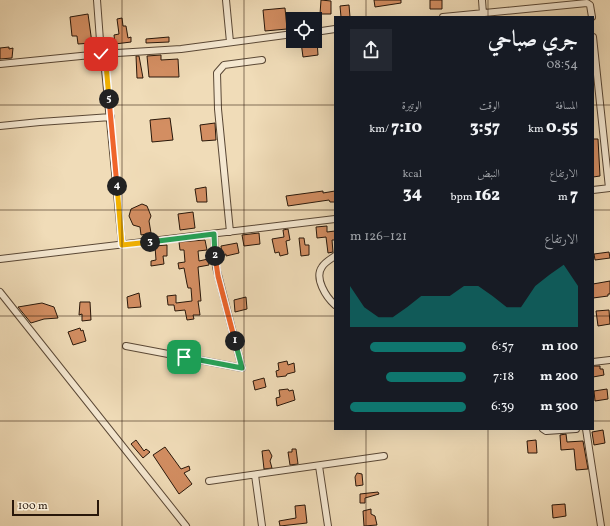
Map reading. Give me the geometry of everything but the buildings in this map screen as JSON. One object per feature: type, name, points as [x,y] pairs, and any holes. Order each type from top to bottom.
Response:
[{"type":"street","points":[[97,0],[101,54],[106,64],[122,245]]},
{"type":"street","points":[[226,0],[230,42]]},
{"type":"street","points":[[482,0],[483,14]]},
{"type":"street","points":[[456,16],[483,14],[564,3],[589,4],[592,16]]},
{"type":"street","points":[[322,31],[334,29]]},
{"type":"street","points":[[0,64],[181,48],[286,35]]},
{"type":"street","points":[[594,46],[610,188],[594,190]]},
{"type":"street","points":[[230,232],[218,109],[217,73],[224,65],[262,60]]},
{"type":"street","points":[[0,126],[111,117]]},
{"type":"street","points":[[0,259],[334,220]]},
{"type":"street","points":[[126,346],[242,368],[216,267],[214,234]]},
{"type":"street","points":[[334,257],[321,269],[320,277],[323,288],[334,304]]},
{"type":"street","points":[[0,292],[186,526]]},
{"type":"street","points":[[594,362],[610,360]]},
{"type":"street","points":[[544,430],[561,430]]},
{"type":"street","points":[[586,430],[601,526]]},
{"type":"street","points":[[209,481],[384,456]]},
{"type":"street","points":[[319,466],[328,526]]},
{"type":"street","points":[[255,475],[262,526]]},
{"type":"route","points":[[101,54],[106,64],[122,245],[214,234],[216,267],[234,331],[242,368],[184,357]]}]
